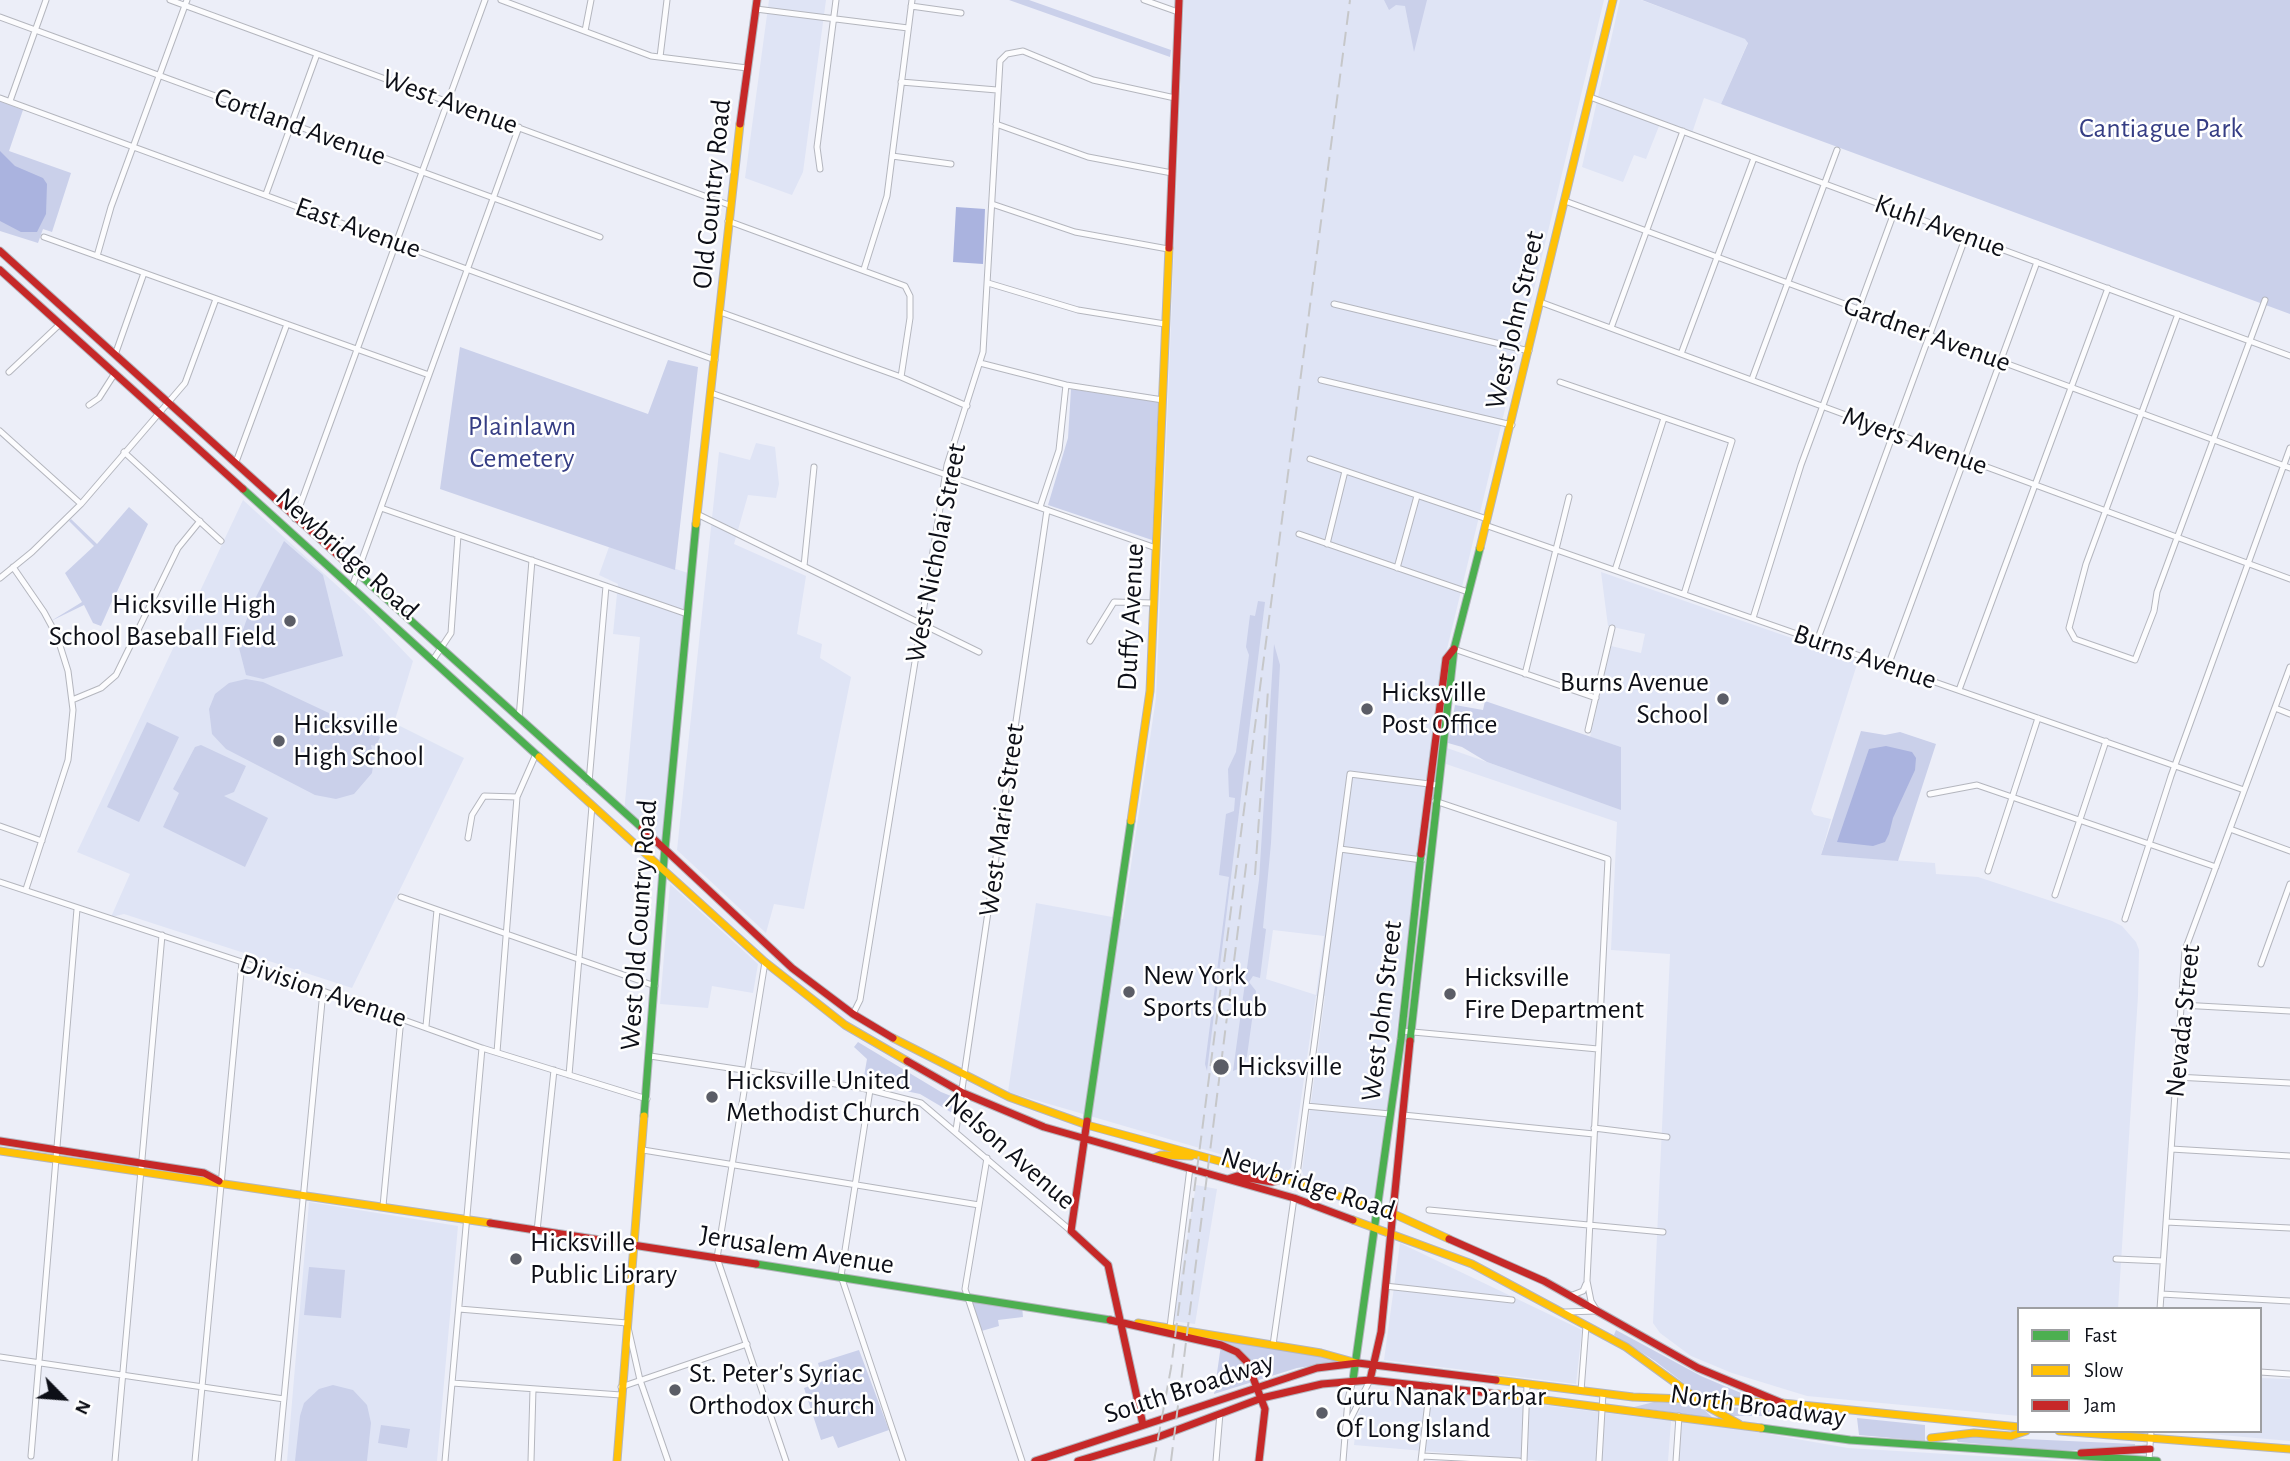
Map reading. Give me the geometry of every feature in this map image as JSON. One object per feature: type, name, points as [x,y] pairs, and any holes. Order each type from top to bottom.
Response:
[{"type":"main road","name":"Old Country Road","points":[[711,393],[729,205],[757,0]]},
{"type":"main road","name":"Duffy Avenue","points":[[1071,1231],[1149,702],[1179,0]]},
{"type":"main road","name":"West John Street","points":[[1353,1380],[1358,1363],[1412,936],[1435,801],[1455,660],[1454,649],[1512,425],[1613,0]]},
{"type":"main road","name":"Newbridge Road","points":[[0,251],[665,849],[780,957],[853,1014],[965,1077],[1087,1125],[1285,1179]]},
{"type":"main road","points":[[2,272],[13,263]]},
{"type":"main road","name":"Newbridge Road","points":[[2,272],[160,412],[765,962],[845,1025],[962,1093],[1084,1140],[1294,1198],[1392,1232],[1472,1264],[1660,1368],[1700,1399],[1739,1424]]},
{"type":"main road","name":"West Old Country Road","points":[[617,1461],[663,870],[711,393]]},
{"type":"main road","name":"West John Street","points":[[1370,1380],[1392,1232],[1420,957],[1428,784],[1446,659],[1454,649]]},
{"type":"main road","points":[[1441,693],[1449,700]]},
{"type":"main road","points":[[1412,936],[1415,954],[1420,957]]},
{"type":"main road","points":[[774,969],[780,957]]},
{"type":"main road","points":[[845,1025],[853,1014]]},
{"type":"main road","name":"Jerusalem Avenue","points":[[0,1140],[204,1173],[219,1181]]},
{"type":"main road","name":"Jerusalem Avenue","points":[[0,1151],[202,1184],[219,1181],[841,1276],[968,1298],[1167,1327],[1321,1353],[1358,1363]]},
{"type":"main road","points":[[1154,1158],[1161,1155],[1191,1157],[1192,1154]]},
{"type":"main road","points":[[1228,1179],[1237,1176],[1272,1182],[1285,1179],[1394,1214],[1544,1281],[1698,1368],[1782,1402]]},
{"type":"main road","name":"Nelson Avenue","points":[[1071,1231],[1108,1265],[1143,1425]]},
{"type":"main road","name":"Jerusalem Avenue","points":[[1120,1321],[1237,1352],[1247,1362],[1265,1409],[1259,1461]]},
{"type":"main road","name":"North Broadway","points":[[1358,1363],[1603,1394],[1782,1402],[2017,1427]]},
{"type":"main road","name":"South Broadway","points":[[1035,1461],[1317,1368],[1358,1363]]},
{"type":"main road","name":"North Broadway","points":[[1353,1380],[1527,1396],[1850,1440],[2157,1461]]},
{"type":"main road","name":"South Broadway","points":[[1078,1461],[1262,1398],[1353,1380]]},
{"type":"main road","points":[[1931,1438],[1974,1433],[2011,1436],[2020,1433]]},
{"type":"main road","points":[[2105,1433],[2290,1449]]},
{"type":"main road","points":[[2057,1455],[2150,1449]]},
{"type":"street","points":[[10,101],[46,0]]},
{"type":"street","name":"West Avenue","points":[[170,0],[186,3],[317,54],[729,205]]},
{"type":"street","points":[[295,519],[485,0]]},
{"type":"street","points":[[501,0],[513,2],[586,32],[660,57],[747,68]]},
{"type":"street","points":[[586,32],[591,0]]},
{"type":"street","points":[[660,57],[667,0]]},
{"type":"street","points":[[820,169],[817,147],[836,0]]},
{"type":"street","points":[[1144,0],[1178,12]]},
{"type":"street","points":[[97,256],[186,3]]},
{"type":"street","points":[[864,270],[884,211],[911,3],[961,13]]},
{"type":"street","points":[[756,9],[908,27]]},
{"type":"street","name":"Cortland Avenue","points":[[0,17],[600,237]]},
{"type":"street","name":"West Nicholai Street","points":[[853,1014],[860,1000],[946,475],[980,363],[988,283],[1000,61],[1007,54],[1019,51],[1093,80],[1175,98]]},
{"type":"street","points":[[266,194],[317,54]]},
{"type":"street","points":[[901,82],[997,90]]},
{"type":"street","name":"East Avenue","points":[[0,97],[715,360]]},
{"type":"street","name":"Kuhl Avenue","points":[[1590,97],[2290,356]]},
{"type":"street","points":[[996,124],[1088,157],[1172,173]]},
{"type":"street","points":[[352,587],[519,127]]},
{"type":"street","points":[[1611,328],[1683,131]]},
{"type":"street","points":[[1752,379],[1837,150]]},
{"type":"street","points":[[892,156],[951,164]]},
{"type":"street","points":[[1681,354],[1754,158]]},
{"type":"street","name":"Gardner Avenue","points":[[1564,201],[2287,467]]},
{"type":"street","points":[[992,204],[1075,232],[1168,249]]},
{"type":"street","points":[[1753,618],[1801,465],[1895,210]]},
{"type":"street","points":[[728,221],[898,282],[910,296],[901,377]]},
{"type":"street","points":[[1817,641],[1966,236]]},
{"type":"street","points":[[44,237],[429,375]]},
{"type":"street","points":[[1888,666],[2037,262]]},
{"type":"street","points":[[115,355],[144,273]]},
{"type":"street","points":[[988,283],[1078,310],[1165,324]]},
{"type":"street","points":[[1959,690],[2108,288]]},
{"type":"street","points":[[0,578],[80,504],[185,383],[216,299]]},
{"type":"street","points":[[2178,314],[2086,564],[2070,622],[2070,633],[2075,639],[2135,660],[2141,651],[2157,592],[2265,300]]},
{"type":"street","name":"Myers Avenue","points":[[1540,302],[2290,579]]},
{"type":"street","points":[[1334,304],[1529,351]]},
{"type":"street","points":[[720,312],[901,377],[968,406]]},
{"type":"street","points":[[9,372],[60,324]]},
{"type":"street","points":[[235,464],[287,324]]},
{"type":"street","points":[[980,363],[1066,385],[1163,400]]},
{"type":"street","points":[[89,405],[99,398],[115,373]]},
{"type":"street","points":[[1321,380],[1512,425]]},
{"type":"street","points":[[1560,382],[1732,441],[1684,594]]},
{"type":"street","points":[[1040,508],[1059,450],[1066,385]]},
{"type":"street","points":[[711,393],[1156,548]]},
{"type":"street","points":[[1615,570],[1664,418]]},
{"type":"street","points":[[0,432],[80,504]]},
{"type":"street","points":[[2125,919],[2175,765],[2248,564],[2287,467],[2290,448]]},
{"type":"street","points":[[124,453],[221,541]]},
{"type":"street","name":"Burns Avenue","points":[[1310,459],[1417,496],[1556,550],[2244,790]]},
{"type":"street","points":[[804,565],[814,467]]},
{"type":"street","points":[[1328,544],[1345,471]]},
{"type":"street","points":[[1397,568],[1417,496]]},
{"type":"street","points":[[1525,674],[1569,497]]},
{"type":"street","points":[[381,508],[687,614]]},
{"type":"street","name":"West Marie Street","points":[[956,1130],[1047,510]]},
{"type":"street","points":[[697,514],[979,652]]},
{"type":"street","points":[[72,700],[101,688],[117,675],[178,548],[200,521]]},
{"type":"street","points":[[1299,534],[1468,592]]},
{"type":"street","points":[[433,660],[451,633],[458,535]]},
{"type":"street","points":[[519,718],[532,560]]},
{"type":"street","points":[[13,567],[57,636],[68,671],[72,700],[68,760],[26,889]]},
{"type":"street","points":[[589,782],[606,586]]},
{"type":"street","points":[[1090,641],[1114,603],[1153,603]]},
{"type":"street","points":[[1588,730],[1612,628]]},
{"type":"street","points":[[1454,649],[1596,698]]},
{"type":"street","name":"Nevada Street","points":[[2160,1307],[2185,950],[2290,667]]},
{"type":"street","points":[[2275,709],[2290,714]]},
{"type":"street","points":[[1987,871],[2038,718]]},
{"type":"street","points":[[2055,895],[2106,741]]},
{"type":"street","points":[[497,1052],[517,797],[536,754]]},
{"type":"street","points":[[1296,1182],[1350,774],[1437,785]]},
{"type":"street","points":[[1930,794],[1977,785],[2216,867]]},
{"type":"street","points":[[468,838],[472,815],[484,796],[517,797]]},
{"type":"street","points":[[1435,801],[1608,859],[1587,1281],[1591,1301],[1597,1311],[1562,1312]]},
{"type":"street","points":[[569,1075],[592,804]]},
{"type":"street","points":[[0,826],[42,841]]},
{"type":"street","points":[[2230,829],[2290,851]]},
{"type":"street","points":[[1340,849],[1424,861]]},
{"type":"street","name":"Division Avenue","points":[[0,882],[242,962],[482,1048],[647,1099]]},
{"type":"street","points":[[2261,964],[2290,884]]},
{"type":"street","points":[[401,897],[655,986]]},
{"type":"street","points":[[31,1456],[77,909]]},
{"type":"street","points":[[426,1026],[437,910]]},
{"type":"street","points":[[115,1461],[162,935]]},
{"type":"street","points":[[195,1461],[219,1181],[242,962]]},
{"type":"street","points":[[765,962],[717,1258],[786,1461]]},
{"type":"street","points":[[278,1461],[323,991]]},
{"type":"street","points":[[2181,1005],[2290,1011]]},
{"type":"street","points":[[383,1206],[401,1018]]},
{"type":"street","points":[[1402,1031],[1598,1049]]},
{"type":"street","points":[[445,1461],[482,1048]]},
{"type":"street","name":"Nelson Avenue","points":[[650,1056],[870,1090],[921,1103],[956,1130],[1071,1231]]},
{"type":"street","points":[[537,1231],[554,1070]]},
{"type":"street","points":[[2176,1077],[2290,1083]]},
{"type":"street","points":[[870,1090],[841,1276],[903,1461]]},
{"type":"street","points":[[1306,1106],[1390,1114]]},
{"type":"street","points":[[1402,1115],[1667,1137]]},
{"type":"street","points":[[2171,1149],[2290,1156]]},
{"type":"street","points":[[642,1150],[979,1205]]},
{"type":"street","points":[[987,1158],[965,1289],[1022,1461]]},
{"type":"street","points":[[1167,1327],[1190,1168]]},
{"type":"street","points":[[1273,1345],[1294,1198]]},
{"type":"street","points":[[1430,1210],[1662,1232]]},
{"type":"street","points":[[2166,1222],[2290,1228]]},
{"type":"street","points":[[2116,1259],[2163,1261]]},
{"type":"street","points":[[1570,1296],[1583,1291],[1587,1281]]},
{"type":"street","points":[[1385,1286],[1512,1300]]},
{"type":"street","points":[[2161,1294],[2290,1301]]},
{"type":"street","points":[[459,1309],[627,1323],[640,1380],[668,1461]]},
{"type":"street","points":[[1581,1391],[1586,1326]]},
{"type":"street","points":[[452,1383],[533,1389],[621,1391],[640,1380],[747,1344]]},
{"type":"street","points":[[0,1357],[284,1399]]},
{"type":"street","points":[[2262,1372],[2290,1374]]},
{"type":"street","points":[[1343,1461],[1348,1399],[1353,1380]]},
{"type":"street","points":[[1347,1426],[1370,1380]]},
{"type":"street","points":[[1430,1385],[1421,1458],[1521,1461],[1527,1385]]},
{"type":"street","points":[[530,1461],[533,1389]]},
{"type":"street","points":[[1599,1461],[1603,1394]]},
{"type":"street","points":[[1216,1461],[1220,1413]]},
{"type":"street","points":[[1676,1461],[1679,1416]]},
{"type":"street","points":[[2149,1461],[2151,1435]]},
{"type":"shaded area","points":[[769,0],[826,0],[803,172],[792,195],[745,178]]},
{"type":"shaded area","points":[[1184,0],[1604,0],[1439,682],[1386,1120],[1374,1198],[1370,1201],[1305,1179],[1302,1171],[1325,996],[1316,996],[1291,1168],[1285,1173],[1008,1092],[1036,903],[1123,919],[1156,698]],"holes":[[[1273,930],[1324,936],[1316,995],[1266,979]]]},
{"type":"shaded area","points":[[1620,0],[1641,0],[1749,40],[1721,104],[1704,98],[1692,133],[1661,121],[1646,159],[1634,155],[1623,182],[1582,167]]},
{"type":"shaded area","points":[[756,443],[775,447],[779,484],[776,498],[748,495],[734,544],[806,576],[797,634],[822,644],[820,658],[851,677],[804,909],[774,904],[766,933],[677,850],[719,452],[750,460]]},
{"type":"shaded area","name":"Hicksville High School","points":[[243,500],[365,611],[413,661],[394,723],[464,758],[352,988],[124,914],[111,917],[130,874],[77,852]]},
{"type":"shaded area","points":[[609,547],[691,574],[665,849],[624,813],[640,637],[613,634],[618,584],[599,575]]},
{"type":"shaded area","points":[[1601,572],[1858,661],[1811,810],[1814,815],[1831,819],[1821,855],[1935,863],[1936,874],[1978,877],[2112,921],[2122,926],[2136,942],[2139,950],[2138,996],[2118,1307],[2017,1307],[2017,1416],[1807,1396],[1732,1373],[1691,1356],[1660,1333],[1653,1323],[1670,954],[1611,950],[1617,822],[1446,764],[1447,748],[1621,809],[1621,747],[1590,737],[1611,646],[1641,653],[1645,634],[1608,626]]},
{"type":"shaded area","points":[[670,884],[758,964],[753,993],[712,986],[708,1008],[660,1004]]},
{"type":"shaded area","points":[[1196,1185],[1217,1189],[1195,1324],[1173,1321]]},
{"type":"shaded area","points":[[309,1202],[458,1226],[437,1461],[287,1461]]},
{"type":"shaded area","points":[[1400,1243],[1582,1330],[1576,1384],[1384,1360]]},
{"type":"shaded area","points":[[2262,1378],[2290,1379],[2290,1441],[2199,1433],[2262,1433]]},
{"type":"shaded area","points":[[1420,1390],[1671,1421],[1668,1461],[1540,1461],[1354,1445],[1357,1417],[1371,1391]]},
{"type":"shaded area","points":[[1682,1419],[1848,1448],[2061,1461],[1679,1461]]},
{"type":"green space","points":[[1009,0],[1029,0],[1171,50],[1170,57]]},
{"type":"green space","points":[[1384,0],[1427,0],[1414,52],[1405,6],[1396,5],[1389,10]]},
{"type":"green space","name":"Cantiague Park","points":[[1642,0],[2290,0],[2290,314],[1721,104],[1748,43],[1745,39]]},
{"type":"green space","points":[[0,101],[23,110],[9,151],[71,173],[52,232],[43,229],[38,243],[0,231]]},
{"type":"green space","name":"Plainlawn Cemetery","points":[[460,347],[648,414],[668,360],[698,367],[675,570],[440,489]]},
{"type":"green space","points":[[1071,389],[1158,402],[1152,540],[1048,505],[1068,438]]},
{"type":"green space","points":[[129,507],[148,524],[115,596],[146,611],[145,613],[113,599],[101,626],[93,623],[84,605],[51,621],[82,602],[65,573],[94,546],[69,521],[71,519],[97,544]]},
{"type":"green space","name":"Hicksville High School Baseball Field","points":[[284,541],[323,575],[343,656],[263,679],[246,675],[238,644],[251,607]]},
{"type":"green space","points":[[1258,601],[1265,602],[1207,1071],[1205,1064],[1229,877],[1219,875],[1226,814],[1234,811],[1235,798],[1229,797],[1228,769],[1236,752],[1249,655],[1246,647],[1250,615],[1255,616]]},
{"type":"green space","points":[[1274,644],[1280,665],[1271,843],[1263,928],[1266,929],[1260,978],[1253,976],[1249,982],[1256,991],[1247,1056],[1243,1067],[1233,1071],[1259,880]]},
{"type":"green space","points":[[246,679],[263,682],[380,737],[376,746],[371,745],[374,758],[372,773],[354,794],[336,799],[315,795],[226,749],[212,734],[209,709],[215,694],[229,683]]},
{"type":"green space","points":[[1485,701],[1621,747],[1621,810],[1487,762],[1462,747],[1448,743],[1455,705],[1483,710]]},
{"type":"green space","points":[[147,722],[179,737],[139,822],[107,807]]},
{"type":"green space","points":[[1861,731],[1885,735],[1900,732],[1936,744],[1898,861],[1821,855]]},
{"type":"green space","points":[[201,745],[246,766],[234,792],[224,796],[268,818],[245,867],[163,827],[179,793],[173,789],[195,747]]},
{"type":"green space","points":[[858,1042],[941,1092],[956,1098],[954,1114],[920,1094],[863,1082],[867,1059],[854,1047]]},
{"type":"green space","points":[[309,1267],[345,1270],[341,1318],[304,1315]]},
{"type":"green space","points":[[968,1298],[1022,1306],[1023,1317],[998,1320],[999,1326],[978,1332]]},
{"type":"green space","points":[[1616,1330],[1701,1376],[1748,1396],[1748,1399],[1702,1397],[1655,1361],[1614,1335]]},
{"type":"green space","points":[[1222,1338],[1345,1361],[1297,1368],[1214,1394]]},
{"type":"green space","points":[[859,1350],[889,1430],[838,1448],[833,1436],[821,1440],[804,1388],[823,1381],[818,1363]]},
{"type":"green space","points":[[333,1385],[353,1390],[367,1405],[371,1423],[367,1461],[295,1461],[304,1403],[319,1389]]},
{"type":"green space","points":[[1654,1402],[1699,1405],[1713,1418],[1634,1407]]},
{"type":"green space","points":[[1717,1406],[1829,1415],[1833,1421],[1828,1424],[1766,1416],[1733,1416],[1717,1409]]},
{"type":"green space","points":[[1857,1418],[1925,1425],[1925,1441],[1859,1435]]},
{"type":"green space","points":[[381,1425],[410,1429],[407,1448],[378,1443]]},
{"type":"green space","points":[[1955,1437],[2135,1444],[2135,1447],[2059,1451],[1958,1442]]},
{"type":"water","points":[[0,151],[15,166],[43,178],[47,184],[46,214],[37,232],[21,232],[0,221]]},
{"type":"water","points":[[956,207],[985,209],[983,264],[953,262]]},
{"type":"water","points":[[1886,746],[1912,752],[1916,758],[1915,770],[1885,842],[1873,846],[1837,842],[1869,749]]},
{"type":"railway","points":[[1154,1461],[1171,1368],[1350,0]]},
{"type":"railway","points":[[1255,875],[1268,690]]},
{"type":"railway","points":[[1171,1461],[1247,858]]},
{"type":"railway","points":[[1261,1368],[1270,1370]]},
{"type":"traffic: fast","points":[[243,489],[539,757]]},
{"type":"traffic: fast","points":[[644,1116],[663,870],[696,524]]},
{"type":"traffic: fast","points":[[1410,1041],[1454,649],[1480,548]]},
{"type":"traffic: fast","points":[[351,567],[642,828]]},
{"type":"traffic: fast","points":[[1087,1121],[1131,821]]},
{"type":"traffic: fast","points":[[1353,1380],[1401,1039],[1421,854]]},
{"type":"traffic: fast","points":[[756,1264],[1110,1320]]},
{"type":"traffic: fast","points":[[1761,1428],[1850,1440],[2157,1461]]},
{"type":"traffic: slow","points":[[1480,548],[1613,0]]},
{"type":"traffic: slow","points":[[696,524],[740,124]]},
{"type":"traffic: slow","points":[[1131,821],[1150,691],[1169,248]]},
{"type":"traffic: slow","points":[[539,757],[765,962],[845,1025],[907,1061]]},
{"type":"traffic: slow","points":[[893,1038],[1009,1097],[1087,1125],[1296,1182],[1394,1214],[1449,1239]]},
{"type":"traffic: slow","points":[[617,1461],[644,1116]]},
{"type":"traffic: slow","points":[[0,1151],[490,1223]]},
{"type":"traffic: slow","points":[[1154,1158],[1161,1155],[1191,1156]]},
{"type":"traffic: slow","points":[[1353,1220],[1472,1264],[1626,1347],[1710,1408],[1739,1424]]},
{"type":"traffic: slow","points":[[1138,1323],[1321,1353],[1357,1363]]},
{"type":"traffic: slow","points":[[1496,1380],[1633,1397],[1782,1403],[2017,1427]]},
{"type":"traffic: slow","points":[[1498,1394],[1761,1428]]},
{"type":"traffic: slow","points":[[1931,1438],[1974,1433],[2011,1436],[2020,1433]]},
{"type":"traffic: slow","points":[[2085,1433],[2290,1449]]},
{"type":"traffic: jam","points":[[740,124],[757,0]]},
{"type":"traffic: jam","points":[[1169,248],[1179,0]]},
{"type":"traffic: jam","points":[[0,251],[351,567]]},
{"type":"traffic: jam","points":[[0,270],[243,489]]},
{"type":"traffic: jam","points":[[1421,854],[1446,659],[1454,649]]},
{"type":"traffic: jam","points":[[642,828],[792,968],[853,1014],[893,1038]]},
{"type":"traffic: jam","points":[[1370,1380],[1381,1332],[1410,1041]]},
{"type":"traffic: jam","points":[[907,1061],[963,1093],[1044,1127],[1294,1198],[1353,1220]]},
{"type":"traffic: jam","points":[[1087,1121],[1071,1231],[1108,1265],[1143,1425]]},
{"type":"traffic: jam","points":[[0,1141],[204,1173],[219,1181]]},
{"type":"traffic: jam","points":[[1228,1179],[1237,1176],[1272,1182],[1283,1179]]},
{"type":"traffic: jam","points":[[490,1223],[756,1264]]},
{"type":"traffic: jam","points":[[1449,1239],[1544,1281],[1698,1368],[1782,1403]]},
{"type":"traffic: jam","points":[[1110,1320],[1221,1345],[1237,1352],[1247,1362],[1265,1409],[1259,1461]]},
{"type":"traffic: jam","points":[[1035,1461],[1317,1368],[1358,1363],[1496,1380]]},
{"type":"traffic: jam","points":[[1078,1461],[1158,1437],[1262,1398],[1322,1384],[1370,1380],[1498,1394]]},
{"type":"traffic: jam","points":[[2081,1453],[2150,1449]]},
{"type":"place","name":"Hicksville High School Baseball Field","points":[[290,621]]},
{"type":"place","name":"Burns Avenue School","points":[[1723,699]]},
{"type":"place","name":"Hicksville Post Office","points":[[1367,709]]},
{"type":"place","name":"Hicksville High School","points":[[279,741]]},
{"type":"place","name":"New York Sports Club","points":[[1129,992]]},
{"type":"place","name":"Hicksville Fire Department","points":[[1450,994]]},
{"type":"place","name":"Hicksville","points":[[1221,1067]]},
{"type":"place","name":"Hicksville United Methodist Church","points":[[712,1097]]},
{"type":"place","name":"Hicksville Public Library","points":[[516,1259]]},
{"type":"place","name":"St. Peter's Syriac Orthodox Church","points":[[675,1390]]},
{"type":"place","name":"Guru Nanak Darbar Of Long Island","points":[[1322,1413]]}]
